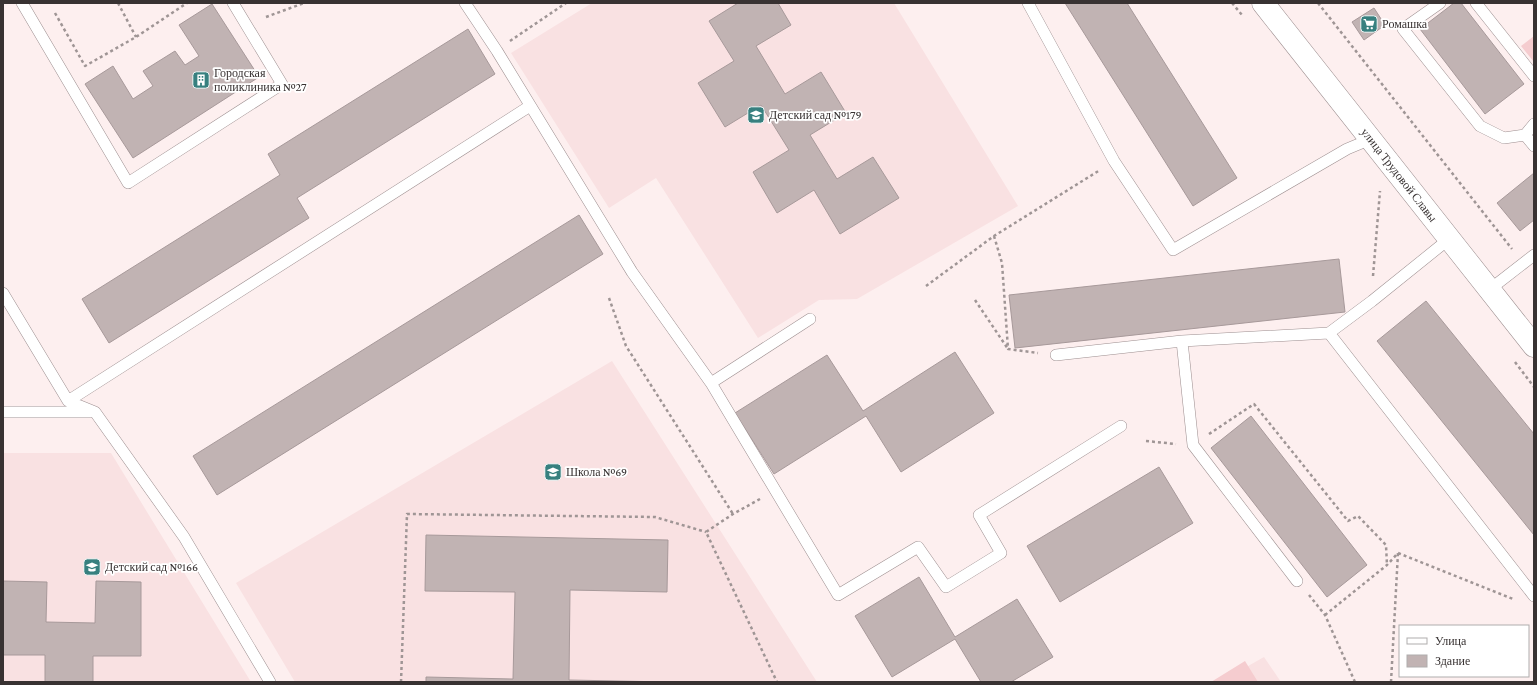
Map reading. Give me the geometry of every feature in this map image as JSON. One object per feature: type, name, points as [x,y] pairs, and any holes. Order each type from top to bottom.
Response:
[{"type":"street","name":"улица Трудовой Славы","points":[[1263,3],[1534,346]]},
{"type":"lane","points":[[22,3],[128,183],[282,84],[233,3]]},
{"type":"lane","points":[[465,3],[497,50],[632,272],[711,383],[838,595],[918,548],[946,587],[1001,553],[979,515],[1121,426]]},
{"type":"lane","points":[[1028,3],[1114,161],[1173,250],[1347,149],[1371,139]]},
{"type":"lane","points":[[1440,3],[1403,29],[1480,126],[1504,138],[1525,135],[1534,124]]},
{"type":"lane","points":[[1476,3],[1534,76]]},
{"type":"lane","points":[[68,401],[530,106]]},
{"type":"lane","points":[[1525,135],[1534,146]]},
{"type":"lane","points":[[1056,355],[1182,341],[1329,333],[1450,239]]},
{"type":"lane","points":[[1489,290],[1534,254]]},
{"type":"lane","points":[[3,293],[68,401],[96,412],[184,537],[270,682]]},
{"type":"lane","points":[[711,383],[810,319]]},
{"type":"lane","points":[[1329,333],[1534,596]]},
{"type":"lane","points":[[1182,341],[1193,445],[1297,581]]},
{"type":"lane","points":[[3,412],[96,412]]},
{"type":"path","points":[[118,3],[136,37]]},
{"type":"path","points":[[55,13],[85,66],[136,37],[187,3]]},
{"type":"path","points":[[266,17],[304,3]]},
{"type":"path","points":[[497,50],[566,3]]},
{"type":"path","points":[[1318,3],[1523,264]]},
{"type":"path","points":[[926,286],[994,236],[1114,161]]},
{"type":"path","points":[[1373,278],[1380,191]]},
{"type":"path","points":[[994,236],[1002,263],[1008,349]]},
{"type":"path","points":[[609,298],[626,346],[733,514]]},
{"type":"path","points":[[974,300],[1008,349],[1056,355]]},
{"type":"path","points":[[1146,441],[1193,445],[1254,404],[1348,521],[1358,516],[1386,545],[1387,565]]},
{"type":"path","points":[[706,532],[733,514],[776,490]]},
{"type":"path","points":[[401,682],[407,514],[655,517],[706,532],[776,682]]},
{"type":"path","points":[[1325,615],[1387,565],[1398,553]]},
{"type":"path","points":[[1398,553],[1520,602]]},
{"type":"path","points":[[1391,682],[1398,553]]},
{"type":"path","points":[[1297,581],[1325,615],[1355,682]]},
{"type":"shaded area","name":"Детский сад №179","points":[[592,3],[894,3],[1018,206],[857,299],[819,300],[758,338],[656,178],[609,208],[511,53]]},
{"type":"shaded area","points":[[1534,36],[1534,62],[1521,46]]},
{"type":"shaded area","name":"Школа №69","points":[[612,361],[817,682],[295,682],[236,583]]},
{"type":"shaded area","name":"Детский сад №166","points":[[3,453],[111,453],[251,682],[3,682]]},
{"type":"shaded area","points":[[1264,657],[1281,682],[1220,682]]},
{"type":"shaded area","points":[[1245,661],[1258,682],[1211,682]]},
{"type":"building","points":[[738,3],[778,3],[791,25],[756,46],[785,94],[821,72],[846,113],[810,135],[837,179],[873,157],[899,198],[840,234],[814,190],[777,213],[753,172],[789,150],[761,105],[725,127],[698,83],[734,61],[709,21]]},
{"type":"building","points":[[1065,3],[1127,3],[1237,178],[1193,206]]},
{"type":"building","points":[[1454,3],[1461,3],[1524,84],[1485,114],[1420,29]]},
{"type":"building","name":"Городская поликлиника №27","points":[[212,4],[259,77],[133,158],[85,84],[113,66],[133,99],[153,86],[143,71],[175,51],[185,65],[199,56],[179,25]]},
{"type":"building","name":"Ромашка","points":[[1374,8],[1385,25],[1364,40],[1352,22]]},
{"type":"building","points":[[468,29],[495,74],[297,198],[309,218],[109,343],[82,299],[280,175],[268,154]]},
{"type":"building","points":[[1534,173],[1534,220],[1520,231],[1497,203]]},
{"type":"building","points":[[579,215],[603,254],[217,495],[193,456]]},
{"type":"building","points":[[1339,259],[1345,312],[1015,348],[1009,295]]},
{"type":"building","points":[[1426,301],[1534,434],[1534,535],[1377,341]]},
{"type":"building","points":[[955,352],[994,413],[901,472],[866,416],[774,474],[735,413],[827,355],[863,411]]},
{"type":"building","points":[[1251,416],[1367,565],[1327,597],[1211,448]]},
{"type":"building","points":[[1159,467],[1193,523],[1060,602],[1027,546]]},
{"type":"building","points":[[426,535],[668,540],[667,592],[570,590],[569,680],[668,682],[426,682],[426,677],[513,679],[515,592],[425,591]]},
{"type":"building","points":[[919,577],[955,637],[1017,599],[1053,657],[1011,682],[981,682],[955,639],[892,677],[855,616]]},
{"type":"building","points":[[3,581],[47,582],[46,622],[95,623],[96,581],[141,582],[141,656],[93,656],[93,682],[45,682],[45,655],[3,655]]},
{"type":"place","name":"Ромашка","points":[[1369,24]]},
{"type":"place","name":"Городская поликлиника №27","points":[[201,80]]},
{"type":"place","name":"Детский сад №179","points":[[756,115]]},
{"type":"place","name":"Школа №69","points":[[553,472]]},
{"type":"place","name":"Детский сад №166","points":[[92,567]]}]
